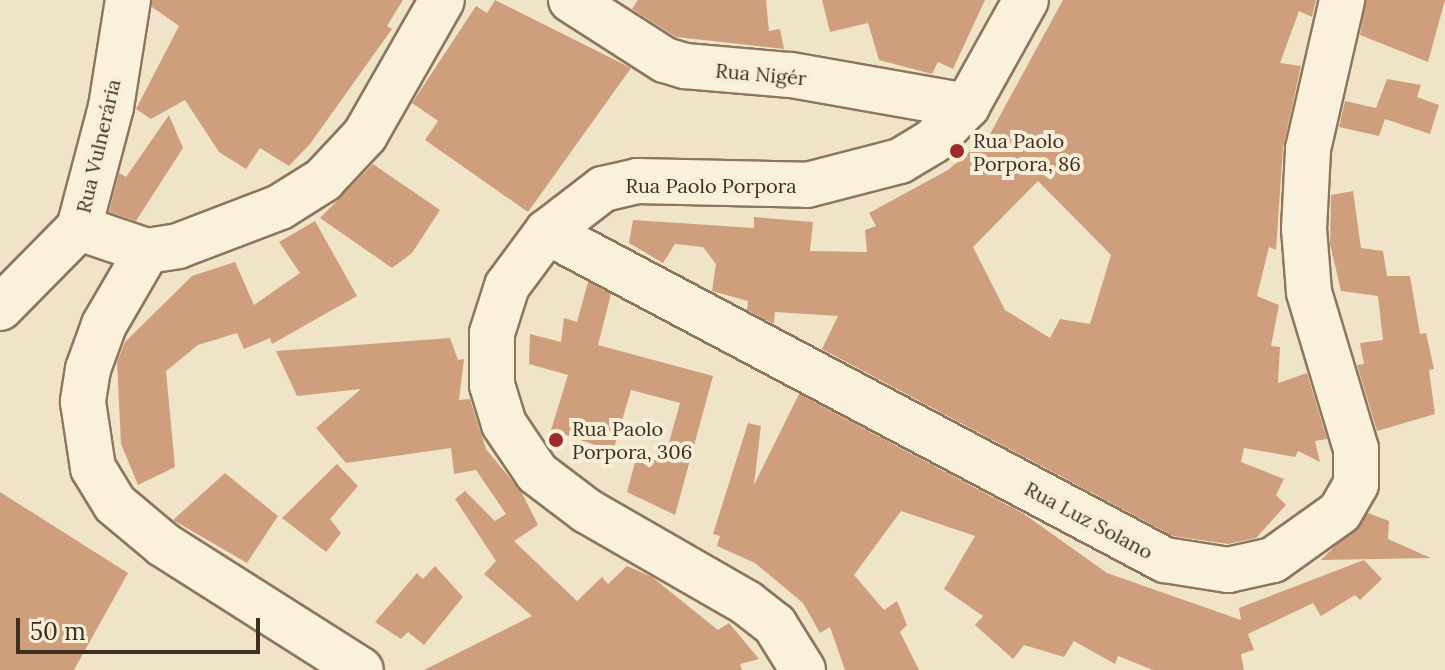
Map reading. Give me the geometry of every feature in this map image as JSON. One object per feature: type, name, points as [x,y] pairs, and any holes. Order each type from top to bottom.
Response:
[{"type":"street","name":"Rua Vulnerária","points":[[0,308],[79,228],[111,107],[128,0]]},
{"type":"street","points":[[79,228],[147,251],[228,229],[323,180],[365,135],[442,0]]},
{"type":"street","name":"Rua Nigér","points":[[571,0],[665,60],[685,66],[791,75],[967,106]]},
{"type":"street","name":"Rua Paolo Porpora","points":[[803,670],[775,625],[587,511],[537,473],[504,424],[492,385],[492,333],[507,286],[547,232],[603,189],[621,184],[807,185],[867,172],[933,141],[967,106],[1026,0]]},
{"type":"street","name":"Rua Luz Solano","points":[[547,232],[1165,560],[1228,570],[1273,560],[1340,512],[1356,484],[1356,449],[1309,292],[1304,229],[1308,149],[1342,0]]},
{"type":"street","points":[[147,251],[104,325],[88,369],[83,402],[93,468],[115,504],[164,545],[361,670]]},
{"type":"building","points":[[152,0],[403,0],[387,26],[392,29],[310,144],[289,166],[260,148],[246,169],[219,152],[185,100],[151,119],[136,109],[179,26],[152,7]]},
{"type":"building","points":[[495,0],[631,68],[528,212],[425,140],[438,121],[412,103],[476,6],[487,13]]},
{"type":"building","points":[[638,0],[766,0],[769,31],[780,29],[784,49],[676,37],[632,9]]},
{"type":"building","points":[[822,0],[985,0],[953,69],[938,62],[932,74],[879,60],[868,23],[830,32]]},
{"type":"building","points":[[1063,0],[1316,0],[1312,17],[1299,11],[1280,63],[1301,66],[1283,148],[1276,250],[1269,247],[1257,296],[1279,305],[1271,346],[1280,347],[1278,383],[1307,373],[1327,439],[1315,441],[1320,462],[1298,451],[1295,457],[1244,448],[1241,462],[1284,479],[1276,495],[1286,505],[1256,538],[1228,544],[1173,536],[822,349],[838,316],[775,312],[774,324],[747,310],[748,301],[712,291],[716,264],[703,247],[675,244],[663,263],[629,243],[633,220],[754,228],[754,217],[813,222],[810,251],[867,252],[865,230],[876,226],[869,213],[948,170],[990,134]],"holes":[[[1038,181],[1111,255],[1090,324],[1060,319],[1050,338],[1005,310],[973,247]]]},
{"type":"building","points":[[1366,0],[1445,0],[1428,62],[1360,35]]},
{"type":"building","points":[[1387,79],[1421,85],[1417,97],[1439,105],[1430,134],[1385,119],[1379,136],[1339,127],[1345,101],[1376,108]]},
{"type":"building","points":[[169,115],[183,148],[136,221],[109,212],[119,173],[126,177]]},
{"type":"building","points":[[373,164],[440,210],[412,253],[392,268],[320,218]]},
{"type":"building","points":[[1353,191],[1361,248],[1383,251],[1387,276],[1410,276],[1420,334],[1426,333],[1434,369],[1429,370],[1435,414],[1377,431],[1357,365],[1364,364],[1360,343],[1383,340],[1378,296],[1341,291],[1330,244],[1331,195]]},
{"type":"building","points":[[315,221],[357,296],[272,344],[270,338],[244,349],[237,333],[198,345],[166,371],[175,467],[138,485],[121,444],[117,362],[125,342],[192,276],[235,262],[254,305],[300,273],[279,242]]},
{"type":"building","points":[[588,282],[611,294],[598,345],[713,376],[675,515],[627,492],[637,455],[664,461],[680,403],[631,390],[613,451],[551,430],[568,375],[529,364],[530,334],[561,342],[564,318],[577,322]]},
{"type":"building","points":[[450,338],[458,360],[464,359],[459,400],[470,399],[486,449],[522,493],[538,525],[514,541],[577,601],[602,577],[608,584],[627,566],[652,577],[718,630],[729,623],[759,659],[740,664],[742,670],[424,670],[532,616],[484,574],[496,561],[455,499],[465,491],[495,521],[506,514],[476,470],[454,474],[451,448],[346,463],[316,428],[361,389],[297,396],[276,351]]},
{"type":"building","points":[[799,394],[1024,514],[1107,573],[1241,620],[1239,608],[1364,560],[1382,579],[1360,600],[1355,595],[1321,616],[1313,603],[1248,634],[1254,650],[1241,654],[1244,670],[1153,670],[1118,656],[1115,664],[1074,641],[1064,657],[1024,645],[1013,659],[975,625],[983,616],[944,589],[975,536],[901,511],[854,575],[884,610],[897,601],[907,625],[900,632],[919,670],[845,670],[830,627],[820,633],[803,603],[755,563],[717,546],[720,536],[713,534],[748,423],[761,426],[754,485]]},
{"type":"building","points":[[337,464],[358,486],[330,519],[341,533],[326,552],[282,518]]},
{"type":"building","points":[[225,473],[278,516],[247,563],[173,520]]},
{"type":"building","points":[[0,492],[128,573],[74,670],[0,670]]},
{"type":"building","points":[[1368,513],[1389,521],[1388,539],[1431,558],[1321,560]]},
{"type":"building","points":[[435,566],[463,597],[424,645],[408,632],[401,639],[375,622],[417,573],[423,579]]},
{"type":"place","name":"Rua Paolo Porpora, 86","points":[[957,151]]},
{"type":"place","name":"Rua Paolo Porpora, 306","points":[[556,440]]}]
